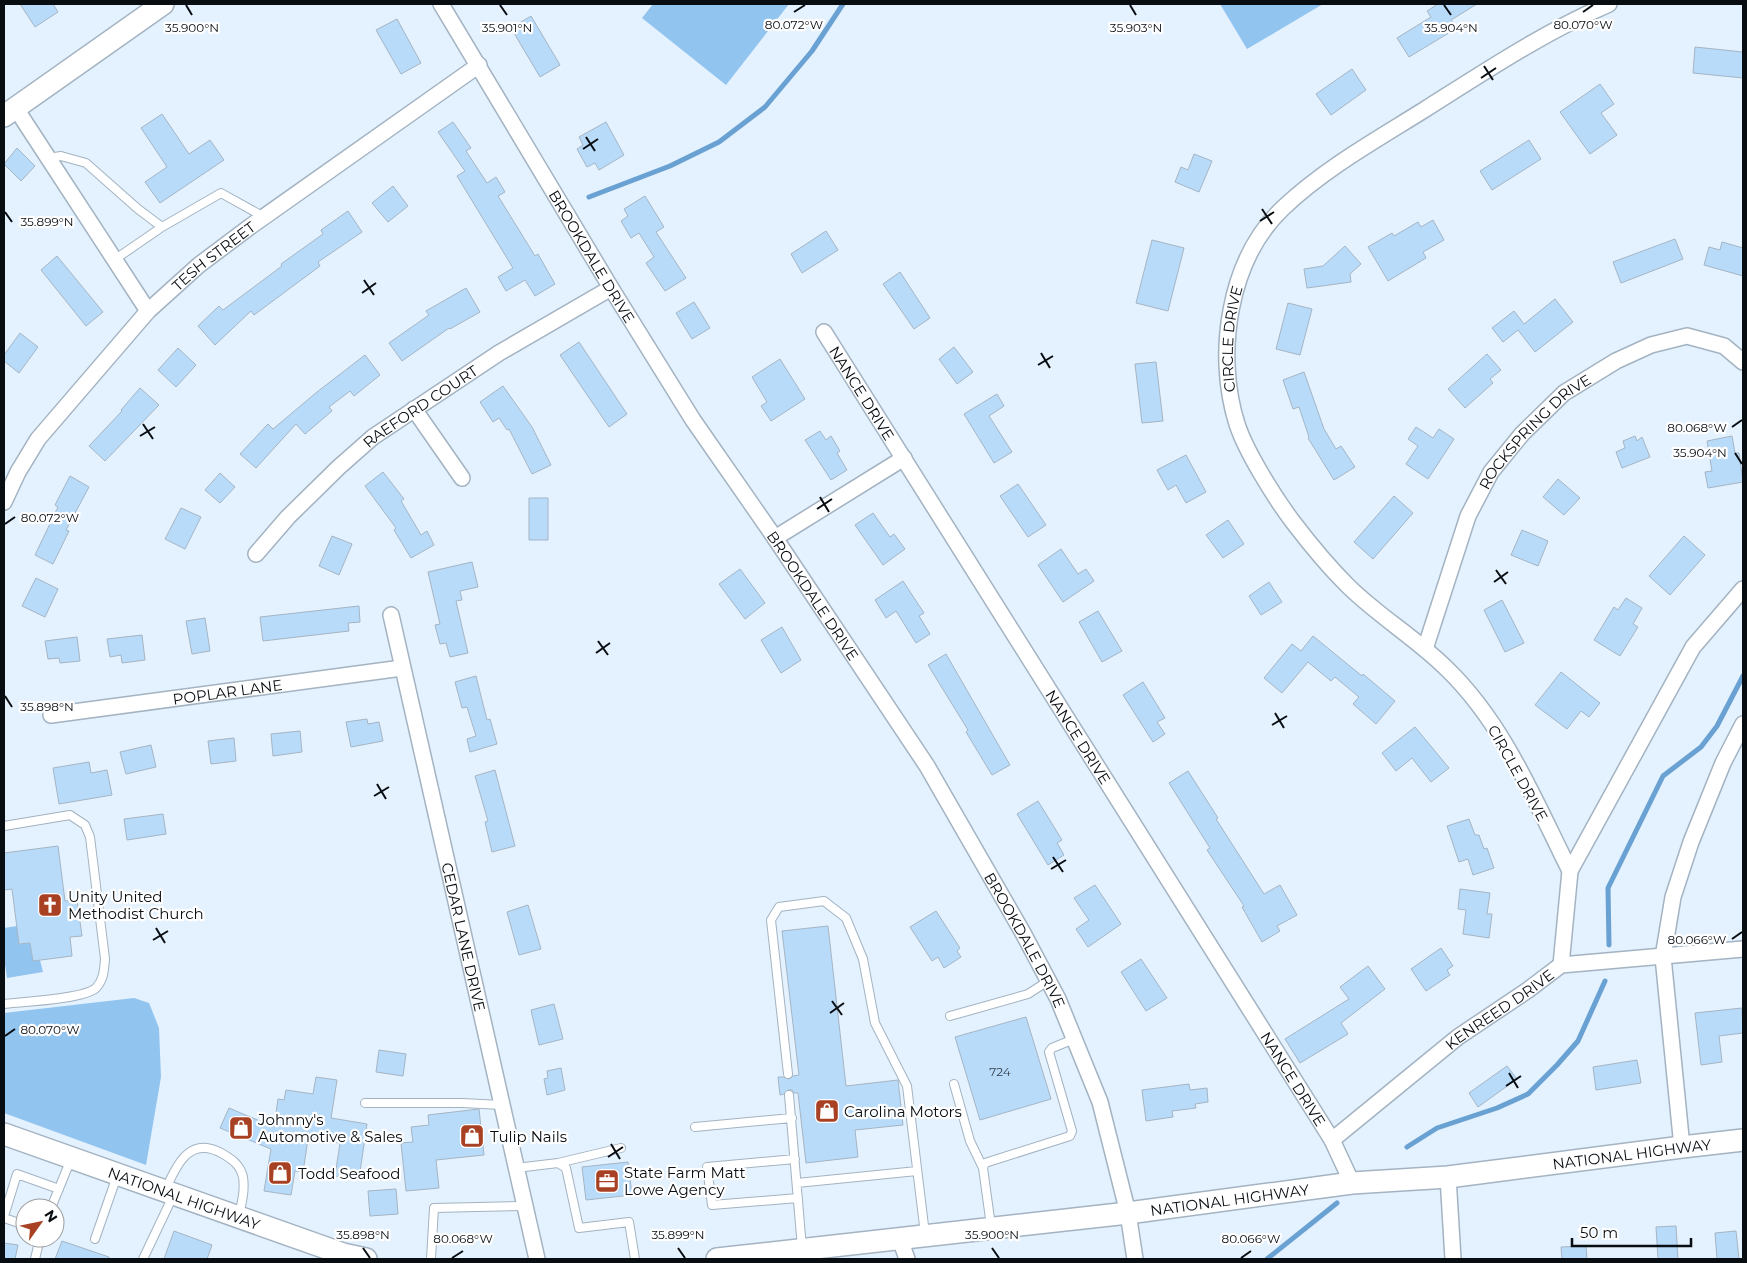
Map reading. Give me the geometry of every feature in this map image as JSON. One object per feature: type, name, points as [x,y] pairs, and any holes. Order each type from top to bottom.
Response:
[{"type":"main road","points":[[9,111],[163,4]]},
{"type":"main road","name":"NATIONAL HIGHWAY","points":[[4,1134],[70,1159],[118,1174],[343,1254],[366,1259]]},
{"type":"main road","name":"NATIONAL HIGHWAY","points":[[717,1259],[1128,1213],[1352,1183],[1448,1177],[1743,1140]]},
{"type":"street","name":"BROOKDALE DRIVE","points":[[441,4],[611,288],[693,420],[775,538],[928,766],[1023,932],[1058,999],[1100,1102],[1128,1213],[1135,1259]]},
{"type":"street","name":"CIRCLE DRIVE","points":[[1570,871],[1508,748],[1475,700],[1448,669],[1347,586],[1292,521],[1249,451],[1238,427],[1226,374],[1226,344],[1241,274],[1264,229],[1281,209],[1313,182],[1375,140],[1520,50],[1568,23],[1609,4]]},
{"type":"street","name":"TESH STREET","points":[[4,502],[18,472],[38,439],[64,406],[148,311],[199,266],[264,216],[479,65]]},
{"type":"street","points":[[9,111],[48,158],[148,311]]},
{"type":"street","name":"RAEFORD COURT","points":[[256,554],[288,517],[373,437],[499,353],[611,288]]},
{"type":"street","name":"NANCE DRIVE","points":[[824,332],[1332,1140]]},
{"type":"street","name":"ROCKSPRING DRIVE","points":[[1425,649],[1468,516],[1491,472],[1522,434],[1564,393],[1616,361],[1651,345],[1687,336],[1724,346],[1743,362]]},
{"type":"street","points":[[414,409],[462,478]]},
{"type":"street","points":[[775,538],[904,458]]},
{"type":"street","points":[[1561,965],[1570,871],[1694,647],[1743,589]]},
{"type":"street","name":"CEDAR LANE DRIVE","points":[[391,615],[537,1259]]},
{"type":"street","name":"POPLAR LANE","points":[[51,715],[402,668]]},
{"type":"street","points":[[1682,1147],[1662,957],[1673,897],[1691,842],[1723,763],[1743,724]]},
{"type":"street","name":"KENREED DRIVE","points":[[1332,1140],[1458,1037],[1528,990],[1561,965],[1743,949]]},
{"type":"street","points":[[1332,1140],[1352,1183]]},
{"type":"street","points":[[1448,1177],[1453,1259]]},
{"type":"street","points":[[900,1239],[907,1259]]},
{"type":"lane","points":[[48,158],[61,156],[86,163],[138,209],[162,227]]},
{"type":"lane","points":[[114,260],[162,227],[221,193],[264,216]]},
{"type":"lane","points":[[4,826],[70,815],[85,825],[90,837],[105,959],[104,976],[95,988],[83,995],[4,1004]]},
{"type":"lane","points":[[788,1074],[771,920],[779,907],[824,901],[846,918],[863,959],[875,1023],[907,1086],[926,1236]]},
{"type":"lane","points":[[950,1016],[1028,994],[1048,981]]},
{"type":"lane","points":[[983,1168],[985,1163],[1070,1136],[1072,1131],[1048,1052],[1052,1048],[1074,1039]]},
{"type":"lane","points":[[954,1084],[970,1141],[983,1168],[992,1228]]},
{"type":"lane","points":[[790,1095],[802,1250]]},
{"type":"lane","points":[[365,1103],[502,1105]]},
{"type":"lane","points":[[695,1127],[792,1118]]},
{"type":"lane","points":[[143,1259],[170,1193],[174,1170],[183,1158],[197,1148],[214,1149],[236,1162],[242,1175],[244,1191],[239,1217]]},
{"type":"lane","points":[[516,1168],[558,1162],[621,1148]]},
{"type":"lane","points":[[55,1198],[70,1159]]},
{"type":"lane","points":[[795,1159],[707,1166],[712,1205],[798,1198]]},
{"type":"lane","points":[[558,1162],[566,1168],[579,1228],[629,1222],[635,1259]]},
{"type":"lane","points":[[797,1182],[918,1171]]},
{"type":"lane","points":[[4,1217],[17,1174],[59,1189]]},
{"type":"lane","points":[[95,1239],[118,1174]]},
{"type":"lane","points":[[432,1259],[434,1208],[525,1206]]},
{"type":"shaded area","points":[[653,4],[789,4],[726,85],[642,18]]},
{"type":"shaded area","points":[[1220,4],[1323,4],[1247,49]]},
{"type":"shaded area","points":[[17,926],[19,944],[30,943],[33,960],[40,960],[43,972],[7,978],[4,957],[4,928]]},
{"type":"shaded area","points":[[134,998],[149,1003],[159,1028],[161,1077],[146,1165],[4,1113],[4,1013]]},
{"type":"building","points":[[20,4],[53,4],[58,12],[35,27]]},
{"type":"building","points":[[1438,4],[1477,4],[1451,20],[1457,28],[1409,57],[1397,38],[1431,17],[1427,11]]},
{"type":"building","points":[[531,16],[560,65],[540,77],[511,28]]},
{"type":"building","points":[[397,19],[421,63],[401,74],[376,30]]},
{"type":"building","points":[[1695,47],[1743,52],[1743,78],[1693,73]]},
{"type":"building","points":[[1352,69],[1366,90],[1331,115],[1316,94]]},
{"type":"building","points":[[1600,84],[1614,104],[1601,113],[1617,135],[1590,154],[1560,112]]},
{"type":"building","points":[[162,114],[189,154],[210,140],[224,160],[160,203],[145,182],[167,167],[141,128]]},
{"type":"building","points":[[453,122],[471,148],[466,151],[487,183],[496,177],[505,192],[498,196],[535,256],[538,254],[555,284],[535,296],[525,280],[506,291],[498,277],[513,268],[457,176],[465,171],[438,132]]},
{"type":"building","points":[[606,122],[624,155],[599,170],[595,163],[587,167],[577,149],[583,145],[579,137]]},
{"type":"building","points":[[1529,140],[1541,159],[1492,190],[1480,171]]},
{"type":"building","points":[[17,148],[35,166],[21,181],[4,164]]},
{"type":"building","points":[[1194,154],[1212,161],[1199,192],[1175,182],[1181,167],[1188,170]]},
{"type":"building","points":[[393,186],[408,206],[388,222],[372,203]]},
{"type":"building","points":[[645,196],[664,227],[656,232],[686,278],[665,291],[646,263],[654,257],[639,233],[631,238],[621,221],[628,216],[624,209]]},
{"type":"building","points":[[348,211],[362,232],[318,262],[320,266],[254,315],[251,311],[215,345],[198,326],[219,306],[223,310],[282,266],[281,264],[323,234],[321,230]]},
{"type":"building","points":[[1433,220],[1444,240],[1423,252],[1426,258],[1388,281],[1368,247],[1392,233],[1394,236],[1418,222],[1421,227]]},
{"type":"building","points":[[826,231],[838,250],[802,273],[791,254]]},
{"type":"building","points":[[1675,239],[1683,259],[1621,283],[1613,262]]},
{"type":"building","points":[[1152,240],[1184,248],[1168,311],[1136,303]]},
{"type":"building","points":[[1722,242],[1743,248],[1743,276],[1704,265],[1709,247],[1720,250]]},
{"type":"building","points":[[1345,246],[1361,264],[1350,274],[1351,282],[1307,288],[1304,269],[1323,266]]},
{"type":"building","points":[[57,256],[103,312],[86,326],[41,270]]},
{"type":"building","points":[[900,272],[930,318],[914,329],[883,284]]},
{"type":"building","points":[[466,288],[480,312],[449,328],[402,361],[389,343],[429,315],[426,311]]},
{"type":"building","points":[[1555,299],[1573,322],[1535,352],[1518,330],[1503,342],[1492,328],[1514,311],[1524,324]]},
{"type":"building","points":[[694,302],[710,328],[692,339],[676,313]]},
{"type":"building","points":[[1288,303],[1312,309],[1300,355],[1276,349]]},
{"type":"building","points":[[20,333],[38,347],[19,373],[4,361],[4,355]]},
{"type":"building","points":[[579,342],[627,414],[609,427],[560,355]]},
{"type":"building","points":[[954,347],[973,372],[957,384],[939,359]]},
{"type":"building","points":[[178,348],[196,365],[176,387],[158,370]]},
{"type":"building","points":[[1487,354],[1501,370],[1490,379],[1493,383],[1465,408],[1448,389]]},
{"type":"building","points":[[365,355],[380,375],[354,396],[350,391],[329,407],[332,411],[305,434],[296,424],[256,468],[240,454],[268,424],[273,429]]},
{"type":"building","points":[[780,359],[805,399],[771,421],[761,406],[767,402],[752,377]]},
{"type":"building","points":[[1156,362],[1163,421],[1142,423],[1135,364]]},
{"type":"building","points":[[1304,372],[1324,429],[1336,449],[1341,446],[1355,467],[1334,480],[1308,438],[1299,407],[1293,409],[1283,380]]},
{"type":"building","points":[[503,386],[532,427],[551,465],[532,474],[509,429],[507,430],[499,418],[493,422],[480,402]]},
{"type":"building","points":[[140,388],[159,405],[105,461],[89,446],[122,411]]},
{"type":"building","points":[[997,394],[1004,406],[989,416],[1012,452],[994,463],[964,414]]},
{"type":"building","points":[[1416,427],[1433,438],[1439,429],[1454,439],[1428,479],[1406,464],[1418,446],[1408,439]]},
{"type":"building","points":[[820,431],[826,440],[831,436],[840,451],[837,453],[847,470],[831,480],[805,440]]},
{"type":"building","points":[[1635,436],[1637,441],[1642,437],[1650,457],[1622,468],[1616,452],[1625,448],[1623,441]]},
{"type":"building","points":[[1732,436],[1735,453],[1739,453],[1743,482],[1708,488],[1705,472],[1712,471],[1707,441]]},
{"type":"building","points":[[1186,455],[1206,492],[1186,503],[1176,485],[1168,490],[1157,470]]},
{"type":"building","points":[[383,472],[404,499],[401,501],[421,535],[427,531],[434,545],[411,558],[394,530],[396,528],[365,486]]},
{"type":"building","points":[[220,473],[235,487],[220,503],[205,490]]},
{"type":"building","points":[[70,476],[89,487],[66,530],[69,531],[53,564],[35,555],[58,507],[55,505]]},
{"type":"building","points":[[1558,479],[1580,498],[1564,515],[1543,497]]},
{"type":"building","points":[[1018,484],[1046,525],[1028,537],[1000,496]]},
{"type":"building","points":[[1394,496],[1413,513],[1373,559],[1354,542]]},
{"type":"building","points":[[529,498],[548,498],[548,540],[529,540]]},
{"type":"building","points":[[181,508],[201,517],[185,549],[165,539]]},
{"type":"building","points":[[873,513],[890,537],[894,534],[905,549],[883,565],[855,525]]},
{"type":"building","points":[[1228,520],[1244,544],[1223,558],[1206,535]]},
{"type":"building","points":[[1522,530],[1548,541],[1538,566],[1511,555]]},
{"type":"building","points":[[332,536],[352,544],[339,575],[319,566]]},
{"type":"building","points":[[1684,536],[1705,555],[1670,595],[1649,576]]},
{"type":"building","points":[[1061,549],[1078,574],[1086,569],[1094,581],[1063,602],[1038,565]]},
{"type":"building","points":[[472,562],[478,587],[460,591],[462,600],[456,601],[468,653],[450,657],[446,643],[440,644],[435,625],[440,624],[428,572]]},
{"type":"building","points":[[740,569],[765,603],[745,619],[719,584]]},
{"type":"building","points":[[36,578],[58,589],[45,617],[22,606]]},
{"type":"building","points":[[903,581],[924,613],[919,616],[930,634],[916,643],[896,611],[886,618],[875,600]]},
{"type":"building","points":[[1269,582],[1282,602],[1261,615],[1249,596]]},
{"type":"building","points":[[1626,598],[1642,608],[1633,624],[1638,627],[1620,656],[1594,640],[1614,607],[1618,610]]},
{"type":"building","points":[[1502,600],[1524,643],[1505,652],[1484,610]]},
{"type":"building","points":[[359,606],[360,622],[348,623],[349,631],[263,641],[260,617]]},
{"type":"building","points":[[1098,611],[1122,651],[1102,662],[1079,622]]},
{"type":"building","points":[[205,618],[210,651],[192,654],[186,621]]},
{"type":"building","points":[[782,627],[801,660],[781,673],[761,640]]},
{"type":"building","points":[[142,635],[145,660],[122,663],[121,655],[110,657],[107,639]]},
{"type":"building","points":[[1313,636],[1395,701],[1376,724],[1353,704],[1359,697],[1335,677],[1331,681],[1308,662],[1282,693],[1264,678],[1292,644],[1301,651]]},
{"type":"building","points":[[77,637],[80,661],[60,663],[59,658],[48,659],[45,641]]},
{"type":"building","points":[[946,654],[1010,765],[992,775],[966,732],[968,730],[928,665]]},
{"type":"building","points":[[1561,672],[1600,703],[1589,717],[1581,711],[1567,729],[1535,705]]},
{"type":"building","points":[[476,676],[487,720],[490,719],[497,744],[470,752],[467,739],[476,736],[467,707],[462,708],[455,682]]},
{"type":"building","points":[[1143,682],[1165,718],[1157,722],[1165,734],[1153,742],[1123,695]]},
{"type":"building","points":[[367,719],[368,724],[379,722],[383,741],[351,747],[346,722]]},
{"type":"building","points":[[1415,727],[1449,768],[1431,782],[1412,758],[1396,771],[1382,753]]},
{"type":"building","points":[[300,731],[302,752],[273,756],[271,734]]},
{"type":"building","points":[[234,738],[236,761],[211,764],[208,741]]},
{"type":"building","points":[[151,745],[156,767],[126,774],[120,752]]},
{"type":"building","points":[[89,762],[91,773],[107,770],[112,795],[59,804],[53,768]]},
{"type":"building","points":[[495,770],[515,846],[492,852],[485,822],[488,821],[475,776]]},
{"type":"building","points":[[1188,771],[1264,894],[1280,885],[1297,915],[1277,926],[1280,931],[1262,942],[1242,907],[1244,906],[1207,850],[1210,848],[1169,783]]},
{"type":"building","points":[[1038,801],[1062,840],[1057,843],[1064,855],[1048,865],[1017,814]]},
{"type":"building","points":[[163,814],[166,834],[127,840],[124,819]]},
{"type":"building","points":[[1469,819],[1475,835],[1479,835],[1484,849],[1487,848],[1494,868],[1473,875],[1468,859],[1459,862],[1447,826]]},
{"type":"building","name":"Unity United Methodist Church","points":[[58,846],[65,901],[77,900],[82,936],[70,937],[72,956],[33,961],[30,943],[19,944],[12,889],[4,890],[4,853]]},
{"type":"building","points":[[1095,885],[1121,924],[1088,947],[1076,929],[1089,920],[1074,898]]},
{"type":"building","points":[[1460,889],[1490,893],[1487,914],[1492,914],[1489,938],[1463,934],[1466,910],[1458,909]]},
{"type":"building","points":[[528,905],[541,949],[519,955],[507,912]]},
{"type":"building","points":[[936,911],[960,948],[957,951],[961,957],[944,968],[938,957],[932,961],[910,927]]},
{"type":"building","points":[[828,926],[846,1086],[898,1080],[903,1125],[855,1130],[858,1157],[806,1163],[798,1093],[788,1090],[780,1095],[778,1077],[789,1079],[799,1075],[782,931]]},
{"type":"building","points":[[1441,948],[1453,966],[1447,970],[1450,975],[1426,991],[1411,969]]},
{"type":"building","points":[[1141,959],[1167,998],[1146,1011],[1121,972]]},
{"type":"building","points":[[1368,966],[1385,989],[1341,1023],[1348,1034],[1300,1063],[1285,1039],[1349,999],[1340,987]]},
{"type":"building","points":[[554,1004],[563,1039],[539,1045],[531,1010]]},
{"type":"building","points":[[1742,1008],[1743,1033],[1719,1036],[1722,1062],[1701,1065],[1695,1013]]},
{"type":"building","points":[[1026,1017],[1051,1099],[980,1120],[955,1037]]},
{"type":"building","points":[[379,1050],[406,1054],[403,1076],[376,1072]]},
{"type":"building","points":[[1637,1060],[1641,1083],[1596,1090],[1593,1067]]},
{"type":"building","points":[[1507,1066],[1517,1079],[1478,1107],[1469,1093]]},
{"type":"building","points":[[561,1068],[565,1090],[547,1095],[544,1079],[548,1078],[547,1071]]},
{"type":"building","points":[[316,1077],[337,1080],[331,1118],[367,1124],[359,1179],[335,1176],[340,1143],[308,1139],[303,1172],[295,1171],[291,1195],[264,1191],[271,1149],[220,1128],[229,1108],[274,1127],[278,1099],[284,1100],[286,1090],[313,1094]]},
{"type":"building","points":[[1189,1084],[1190,1090],[1207,1088],[1208,1102],[1195,1104],[1196,1108],[1172,1111],[1173,1117],[1146,1121],[1142,1090]]},
{"type":"building","points":[[479,1109],[484,1155],[436,1160],[439,1188],[406,1191],[401,1143],[413,1142],[411,1127],[429,1125],[428,1115]]},
{"type":"building","name":"State Farm Matt Lowe Agency","points":[[628,1162],[632,1195],[586,1200],[582,1167]]},
{"type":"building","points":[[396,1189],[398,1214],[370,1216],[368,1191]]},
{"type":"building","points":[[1676,1226],[1678,1259],[1658,1259],[1656,1227]]},
{"type":"building","points":[[174,1231],[212,1245],[207,1259],[164,1259]]},
{"type":"building","points":[[1736,1231],[1739,1259],[1717,1259],[1715,1233]]},
{"type":"building","points":[[65,1242],[109,1257],[109,1259],[55,1259],[59,1248],[65,1248]]},
{"type":"building","points":[[4,1243],[15,1245],[15,1248],[17,1248],[15,1259],[4,1259]]},
{"type":"building","points":[[1586,1246],[1587,1259],[1562,1259],[1561,1247]]},
{"type":"waterway","points":[[589,197],[670,166],[719,142],[765,107],[812,51],[843,4]]},
{"type":"waterway","points":[[1609,945],[1608,888],[1663,776],[1701,747],[1717,726],[1743,676]]},
{"type":"waterway","points":[[1407,1147],[1437,1128],[1497,1108],[1528,1094],[1578,1041],[1605,981]]},
{"type":"waterway","points":[[1267,1259],[1337,1203]]},
{"type":"place","name":"Unity United Methodist Church","points":[[50,905]]},
{"type":"place","name":"Carolina Motors","points":[[827,1111]]},
{"type":"place","name":"Johnny's Automotive & Sales","points":[[241,1128]]},
{"type":"place","name":"Tulip Nails","points":[[472,1136]]},
{"type":"place","name":"Todd Seafood","points":[[280,1173]]},
{"type":"place","name":"State Farm Matt Lowe Agency","points":[[607,1181]]}]
